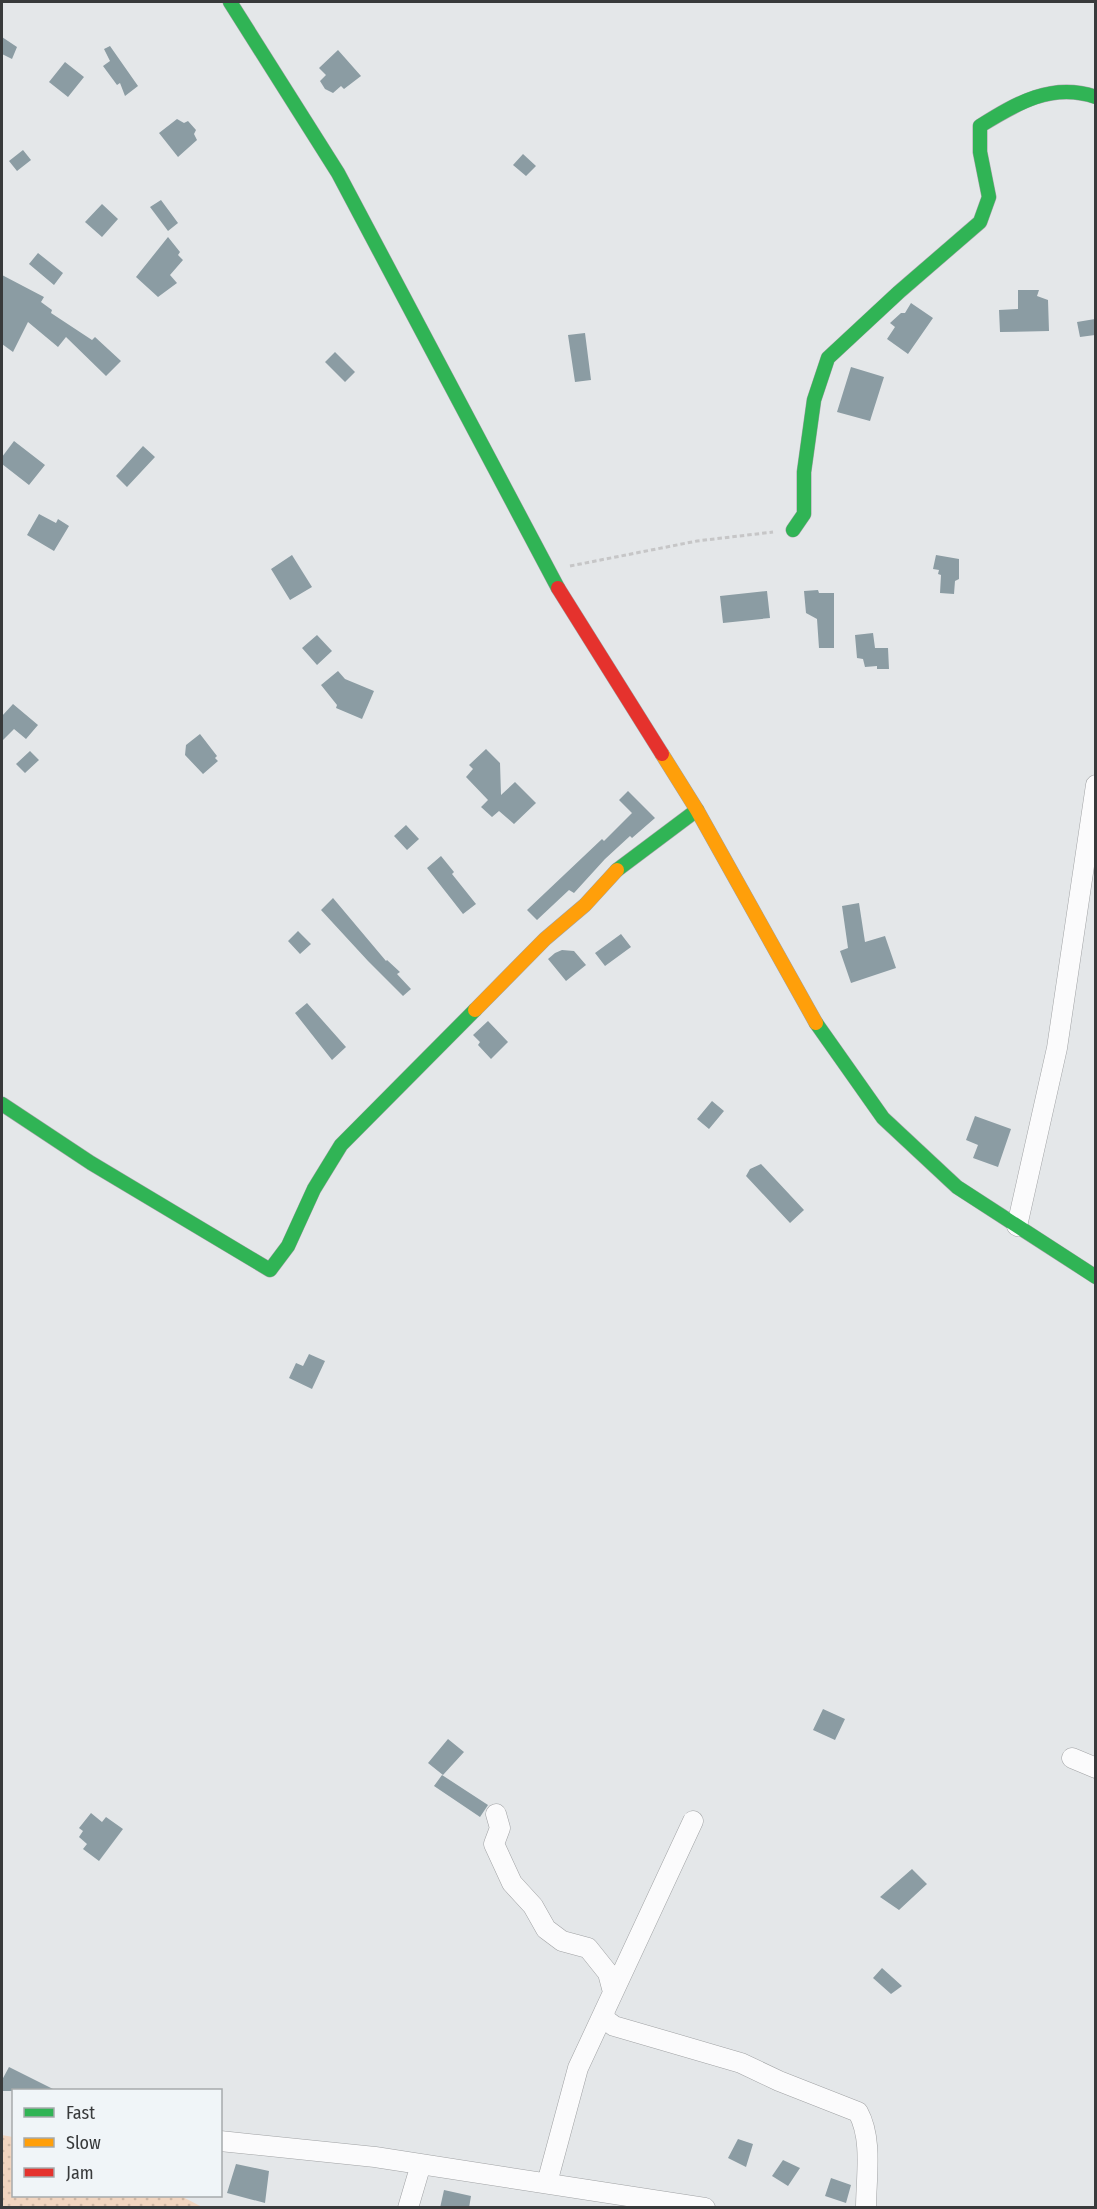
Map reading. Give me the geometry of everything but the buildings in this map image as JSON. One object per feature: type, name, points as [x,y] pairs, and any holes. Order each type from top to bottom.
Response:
[{"type":"street","points":[[230,2],[338,173],[548,571],[697,810],[816,1023],[883,1118],[957,1187],[1095,1277]]},
{"type":"street","points":[[793,530],[804,514],[804,472],[814,400],[828,358],[899,292],[980,222],[989,197],[980,152],[980,126],[1006,109],[1052,91],[1087,93],[1095,97]]},
{"type":"street","points":[[1017,1226],[1057,1048],[1095,785]]},
{"type":"street","points":[[2,1104],[92,1163],[270,1270],[288,1246],[314,1190],[341,1145],[545,939],[585,904],[617,870],[697,810]]},
{"type":"street","points":[[1072,1758],[1095,1768]]},
{"type":"street","points":[[496,1814],[500,1828],[494,1844],[512,1883],[533,1906],[546,1929],[562,1941],[588,1948],[608,1973],[613,1992]]},
{"type":"street","points":[[547,2183],[578,2068],[693,1821]]},
{"type":"street","points":[[604,2012],[606,2020],[614,2026],[741,2063],[779,2081],[858,2112],[864,2122],[866,2139],[866,2208]]},
{"type":"street","points":[[222,2141],[375,2157],[705,2208]]},
{"type":"street","points":[[408,2208],[420,2164]]},
{"type":"path","points":[[548,571],[697,541],[793,530]]},
{"type":"shaded area","points":[[2,2135],[12,2137],[12,2197],[183,2197],[202,2207],[2,2207]]},
{"type":"traffic: fast","points":[[230,2],[338,173],[558,588]]},
{"type":"traffic: fast","points":[[793,530],[804,514],[804,472],[814,400],[828,358],[899,292],[980,222],[989,197],[980,152],[980,126],[1035,97],[1065,92],[1096,97]]},
{"type":"traffic: fast","points":[[617,870],[697,810]]},
{"type":"traffic: fast","points":[[2,1104],[91,1163],[270,1270],[288,1246],[314,1189],[341,1145],[475,1010]]},
{"type":"traffic: fast","points":[[816,1023],[883,1118],[957,1187],[1096,1277]]},
{"type":"traffic: slow","points":[[662,754],[697,810],[816,1023]]},
{"type":"traffic: slow","points":[[475,1010],[545,939],[585,905],[617,870]]},
{"type":"traffic: jam","points":[[558,588],[662,754]]}]
